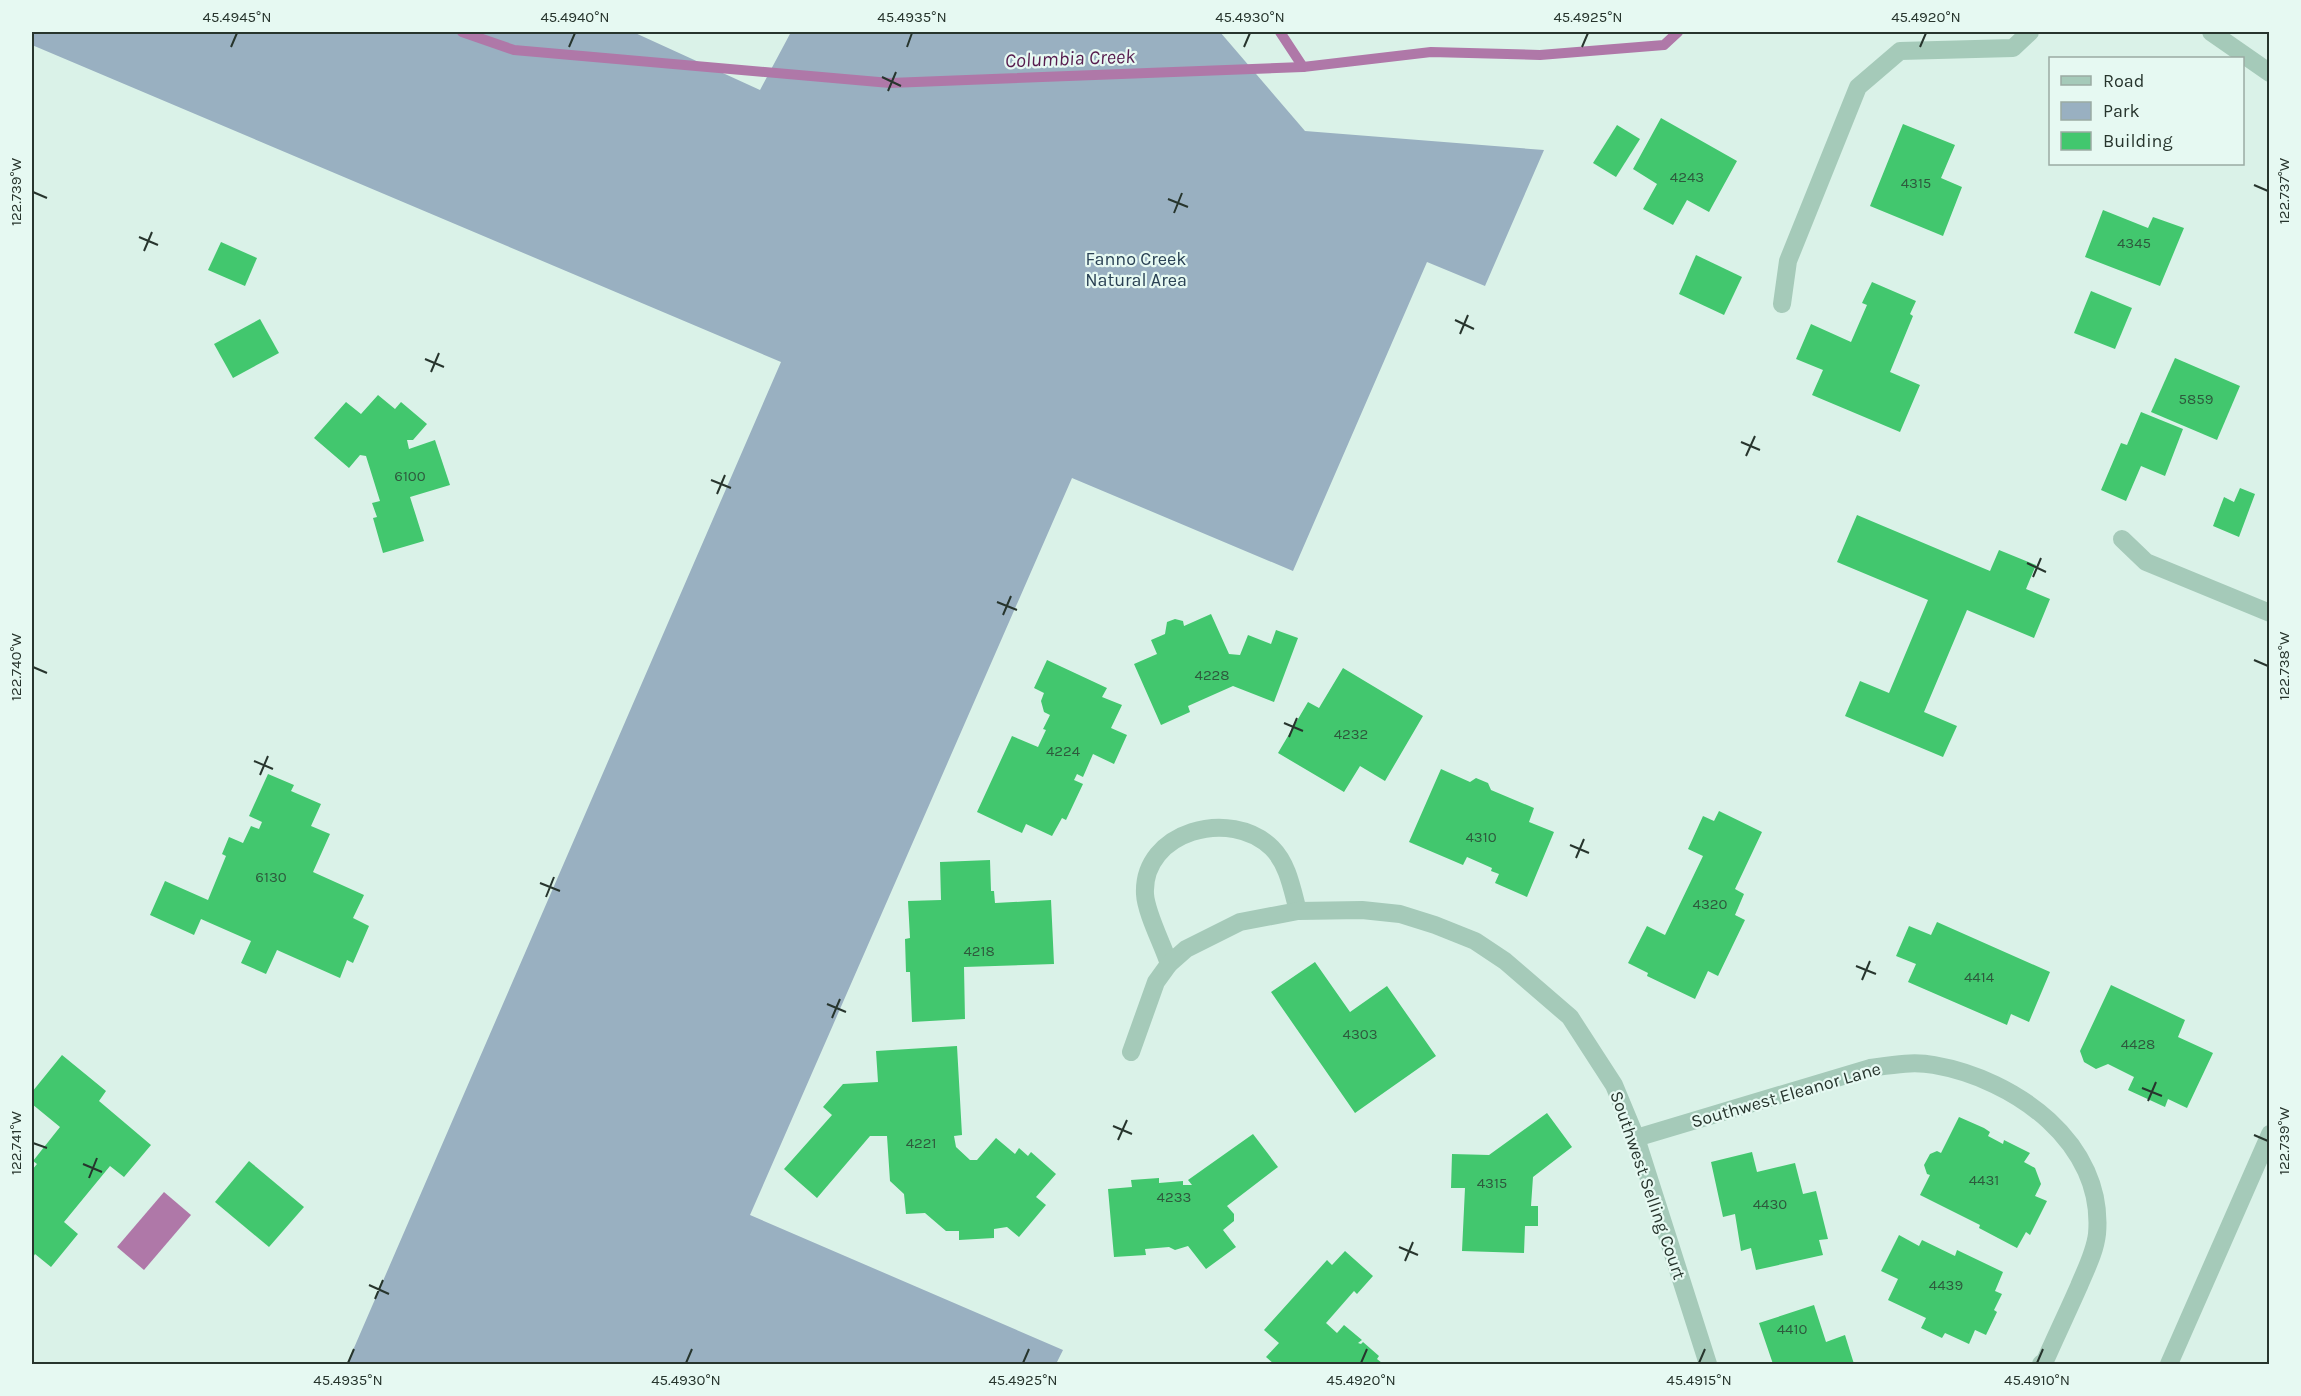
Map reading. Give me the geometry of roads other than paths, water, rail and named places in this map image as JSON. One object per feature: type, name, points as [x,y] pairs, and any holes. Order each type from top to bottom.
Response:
[{"type":"street","points":[[1782,304],[1788,261],[1858,87],[1900,51],[2013,48],[2030,32]]},
{"type":"street","points":[[2211,32],[2270,74]]},
{"type":"street","points":[[2122,539],[2146,562],[2270,614]]},
{"type":"street","points":[[1169,964],[1147,907],[1145,894],[1147,875],[1155,856],[1168,843],[1197,829],[1225,828],[1250,832],[1272,849],[1289,875],[1298,911]]},
{"type":"street","name":"Southwest Selling Court","points":[[1131,1052],[1156,982],[1169,964],[1186,949],[1240,922],[1298,911],[1362,910],[1400,914],[1435,924],[1475,941],[1505,961],[1570,1017],[1614,1085],[1636,1138],[1708,1365]]},
{"type":"street","name":"Southwest Eleanor Lane","points":[[1636,1138],[1870,1068],[1890,1065],[1933,1064],[1994,1084],[2018,1096],[2049,1121],[2083,1162],[2092,1185],[2096,1211],[2097,1235],[2091,1257],[2045,1361],[2041,1365]]},
{"type":"street","points":[[2169,1365],[2270,1134]]},
{"type":"waterway","name":"Columbia Creek","points":[[462,32],[514,50],[890,83],[1303,67],[1431,52],[1540,55],[1664,45],[1678,32]]},
{"type":"waterway","points":[[1280,32],[1303,67]]},
{"type":"park label","name":"Fanno Creek Natural Area","points":[[1136,269]]}]
